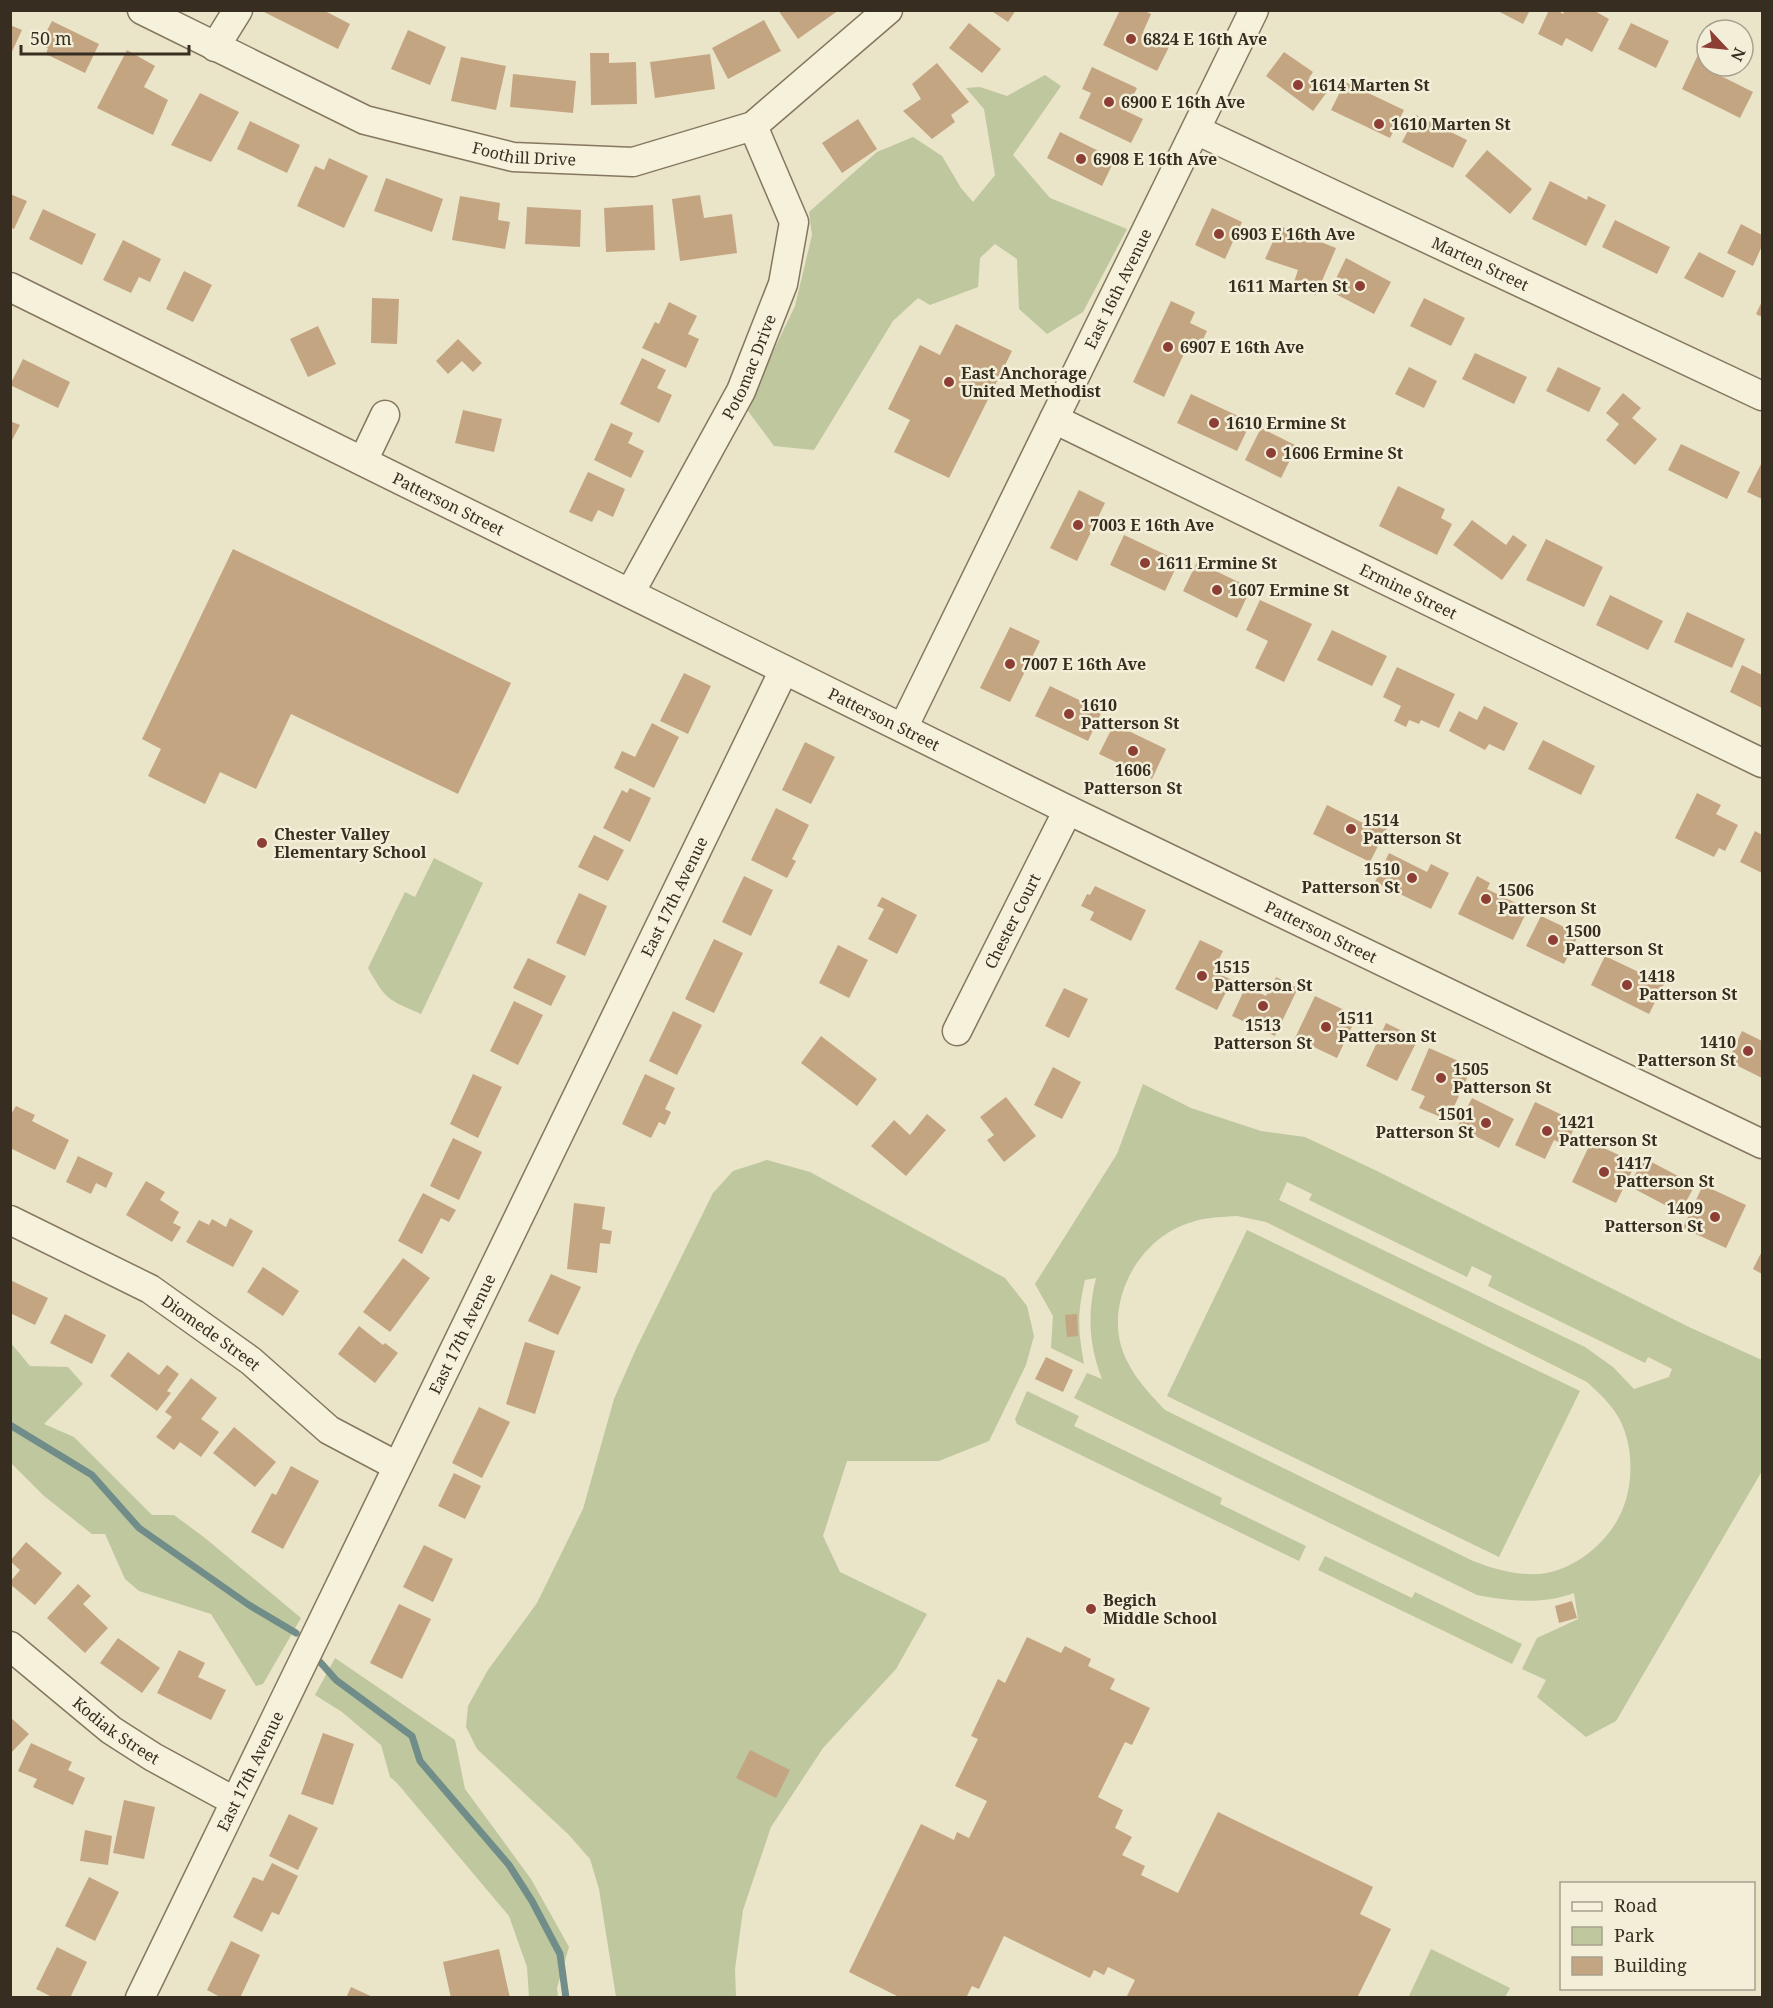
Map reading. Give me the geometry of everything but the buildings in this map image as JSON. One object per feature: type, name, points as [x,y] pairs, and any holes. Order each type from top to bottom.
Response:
[{"type":"street","name":"Foothill Drive","points":[[142,10],[365,120],[513,157],[633,162],[753,126],[888,10]]},
{"type":"street","points":[[215,47],[238,10]]},
{"type":"street","name":"East 16th Avenue","points":[[903,728],[1254,10]]},
{"type":"street","name":"Potomac Drive","points":[[630,593],[741,391],[783,284],[794,222],[753,126]]},
{"type":"street","name":"Marten Street","points":[[1196,130],[1762,396]]},
{"type":"street","name":"Patterson Street","points":[[10,287],[1068,810],[1762,1144]]},
{"type":"street","points":[[363,461],[386,414]]},
{"type":"street","name":"Ermine Street","points":[[1054,419],[1762,763]]},
{"type":"street","name":"East 17th Avenue","points":[[140,1998],[784,670]]},
{"type":"street","name":"Chester Court","points":[[957,1031],[1068,810]]},
{"type":"street","name":"Diomede Street","points":[[10,1220],[150,1289],[251,1360],[329,1430],[397,1466]]},
{"type":"street","name":"Kodiak Street","points":[[10,1646],[111,1730],[153,1757],[234,1801]]},
{"type":"green space","points":[[1045,75],[1061,86],[1013,155],[1050,198],[1127,229],[1083,312],[1047,334],[1019,309],[1017,259],[995,244],[980,258],[978,287],[930,305],[918,298],[893,321],[814,450],[774,446],[748,411],[754,391],[795,306],[812,235],[809,212],[877,152],[913,137],[942,156],[961,188],[973,202],[995,175],[984,109],[966,88],[980,87],[1007,96]]},
{"type":"green space","points":[[434,858],[483,883],[421,1014],[388,997],[368,968],[405,892],[415,897]]},
{"type":"green space","points":[[1143,1084],[1191,1108],[1261,1131],[1305,1137],[1691,1328],[1762,1360],[1762,1471],[1616,1721],[1586,1737],[1537,1697],[1546,1680],[1522,1669],[1537,1638],[1578,1619],[1574,1593],[1550,1599],[1526,1601],[1477,1595],[1074,1398],[1087,1373],[1102,1379],[1094,1354],[1091,1329],[1091,1304],[1096,1278],[1085,1280],[1081,1303],[1080,1331],[1084,1364],[1051,1348],[1053,1316],[1035,1284],[1117,1154]],"holes":[[[1287,1182],[1312,1194],[1309,1200],[1467,1277],[1472,1266],[1492,1276],[1488,1286],[1645,1363],[1648,1357],[1672,1369],[1669,1377],[1634,1389],[1613,1367],[1585,1347],[1279,1200]],[[1237,1216],[1266,1222],[1587,1382],[1609,1404],[1618,1417],[1625,1432],[1630,1453],[1627,1497],[1619,1517],[1605,1537],[1586,1555],[1552,1572],[1531,1574],[1498,1569],[1473,1561],[1165,1410],[1145,1388],[1124,1355],[1118,1327],[1119,1307],[1124,1288],[1144,1254],[1174,1229],[1203,1219]]]},
{"type":"green space","points":[[767,1160],[810,1172],[1005,1278],[1027,1306],[1034,1336],[1026,1365],[989,1441],[939,1461],[847,1461],[823,1536],[840,1572],[927,1614],[896,1669],[823,1748],[771,1827],[743,1910],[735,1969],[736,1997],[616,1997],[599,1889],[590,1859],[569,1835],[477,1749],[466,1727],[468,1706],[488,1670],[537,1603],[583,1509],[614,1399],[636,1349],[713,1193],[733,1171]]},
{"type":"green space","points":[[1247,1230],[1580,1391],[1499,1557],[1167,1396]]},
{"type":"green space","points":[[10,1342],[30,1366],[68,1367],[83,1384],[44,1424],[74,1437],[152,1515],[174,1515],[301,1618],[263,1684],[256,1686],[211,1614],[139,1591],[125,1579],[105,1534],[92,1534],[44,1496],[11,1463]]},
{"type":"green space","points":[[1027,1391],[1079,1416],[1074,1426],[1222,1498],[1220,1504],[1306,1546],[1299,1561],[1017,1424],[1015,1419]]},
{"type":"green space","points":[[1325,1556],[1412,1598],[1415,1592],[1522,1644],[1512,1664],[1318,1570]]},
{"type":"green space","points":[[335,1658],[455,1740],[465,1789],[531,1879],[569,1947],[557,1988],[558,1997],[529,1997],[527,1967],[509,1916],[390,1777],[381,1745],[342,1712],[315,1695]]},
{"type":"green space","points":[[1431,1949],[1510,1988],[1505,1997],[1412,1998],[1409,1996]]},
{"type":"waterway","points":[[10,1425],[92,1475],[139,1528],[249,1605],[296,1633]]},
{"type":"waterway","points":[[321,1663],[336,1680],[412,1736],[420,1761],[509,1865],[532,1901],[560,1954],[566,1998]]},
{"type":"place","name":"6824 E 16th Ave","points":[[1131,39]]},
{"type":"place","name":"1614 Marten St","points":[[1298,85]]},
{"type":"place","name":"6900 E 16th Ave","points":[[1109,102]]},
{"type":"place","name":"1610 Marten St","points":[[1379,124]]},
{"type":"place","name":"6908 E 16th Ave","points":[[1081,159]]},
{"type":"place","name":"6903 E 16th Ave","points":[[1219,234]]},
{"type":"place","name":"1611 Marten St","points":[[1360,286]]},
{"type":"place","name":"6907 E 16th Ave","points":[[1168,347]]},
{"type":"place","name":"East Anchorage United Methodist","points":[[949,382]]},
{"type":"place","name":"1610 Ermine St","points":[[1214,423]]},
{"type":"place","name":"1606 Ermine St","points":[[1271,453]]},
{"type":"place","name":"7003 E 16th Ave","points":[[1078,525]]},
{"type":"place","name":"1611 Ermine St","points":[[1145,563]]},
{"type":"place","name":"1607 Ermine St","points":[[1217,590]]},
{"type":"place","name":"7007 E 16th Ave","points":[[1010,664]]},
{"type":"place","name":"1610 Patterson St","points":[[1069,714]]},
{"type":"place","name":"1606 Patterson St","points":[[1133,751]]},
{"type":"place","name":"1514 Patterson St","points":[[1351,829]]},
{"type":"place","name":"Chester Valley Elementary School","points":[[262,843]]},
{"type":"place","name":"1510 Patterson St","points":[[1412,878]]},
{"type":"place","name":"1506 Patterson St","points":[[1486,899]]},
{"type":"place","name":"1500 Patterson St","points":[[1553,940]]},
{"type":"place","name":"1515 Patterson St","points":[[1202,976]]},
{"type":"place","name":"1418 Patterson St","points":[[1627,985]]},
{"type":"place","name":"1513 Patterson St","points":[[1263,1006]]},
{"type":"place","name":"1511 Patterson St","points":[[1326,1027]]},
{"type":"place","name":"1410 Patterson St","points":[[1748,1051]]},
{"type":"place","name":"1505 Patterson St","points":[[1441,1078]]},
{"type":"place","name":"1501 Patterson St","points":[[1486,1123]]},
{"type":"place","name":"1421 Patterson St","points":[[1547,1131]]},
{"type":"place","name":"1417 Patterson St","points":[[1604,1172]]},
{"type":"place","name":"1409 Patterson St","points":[[1715,1217]]},
{"type":"place","name":"Begich Middle School","points":[[1091,1609]]}]
